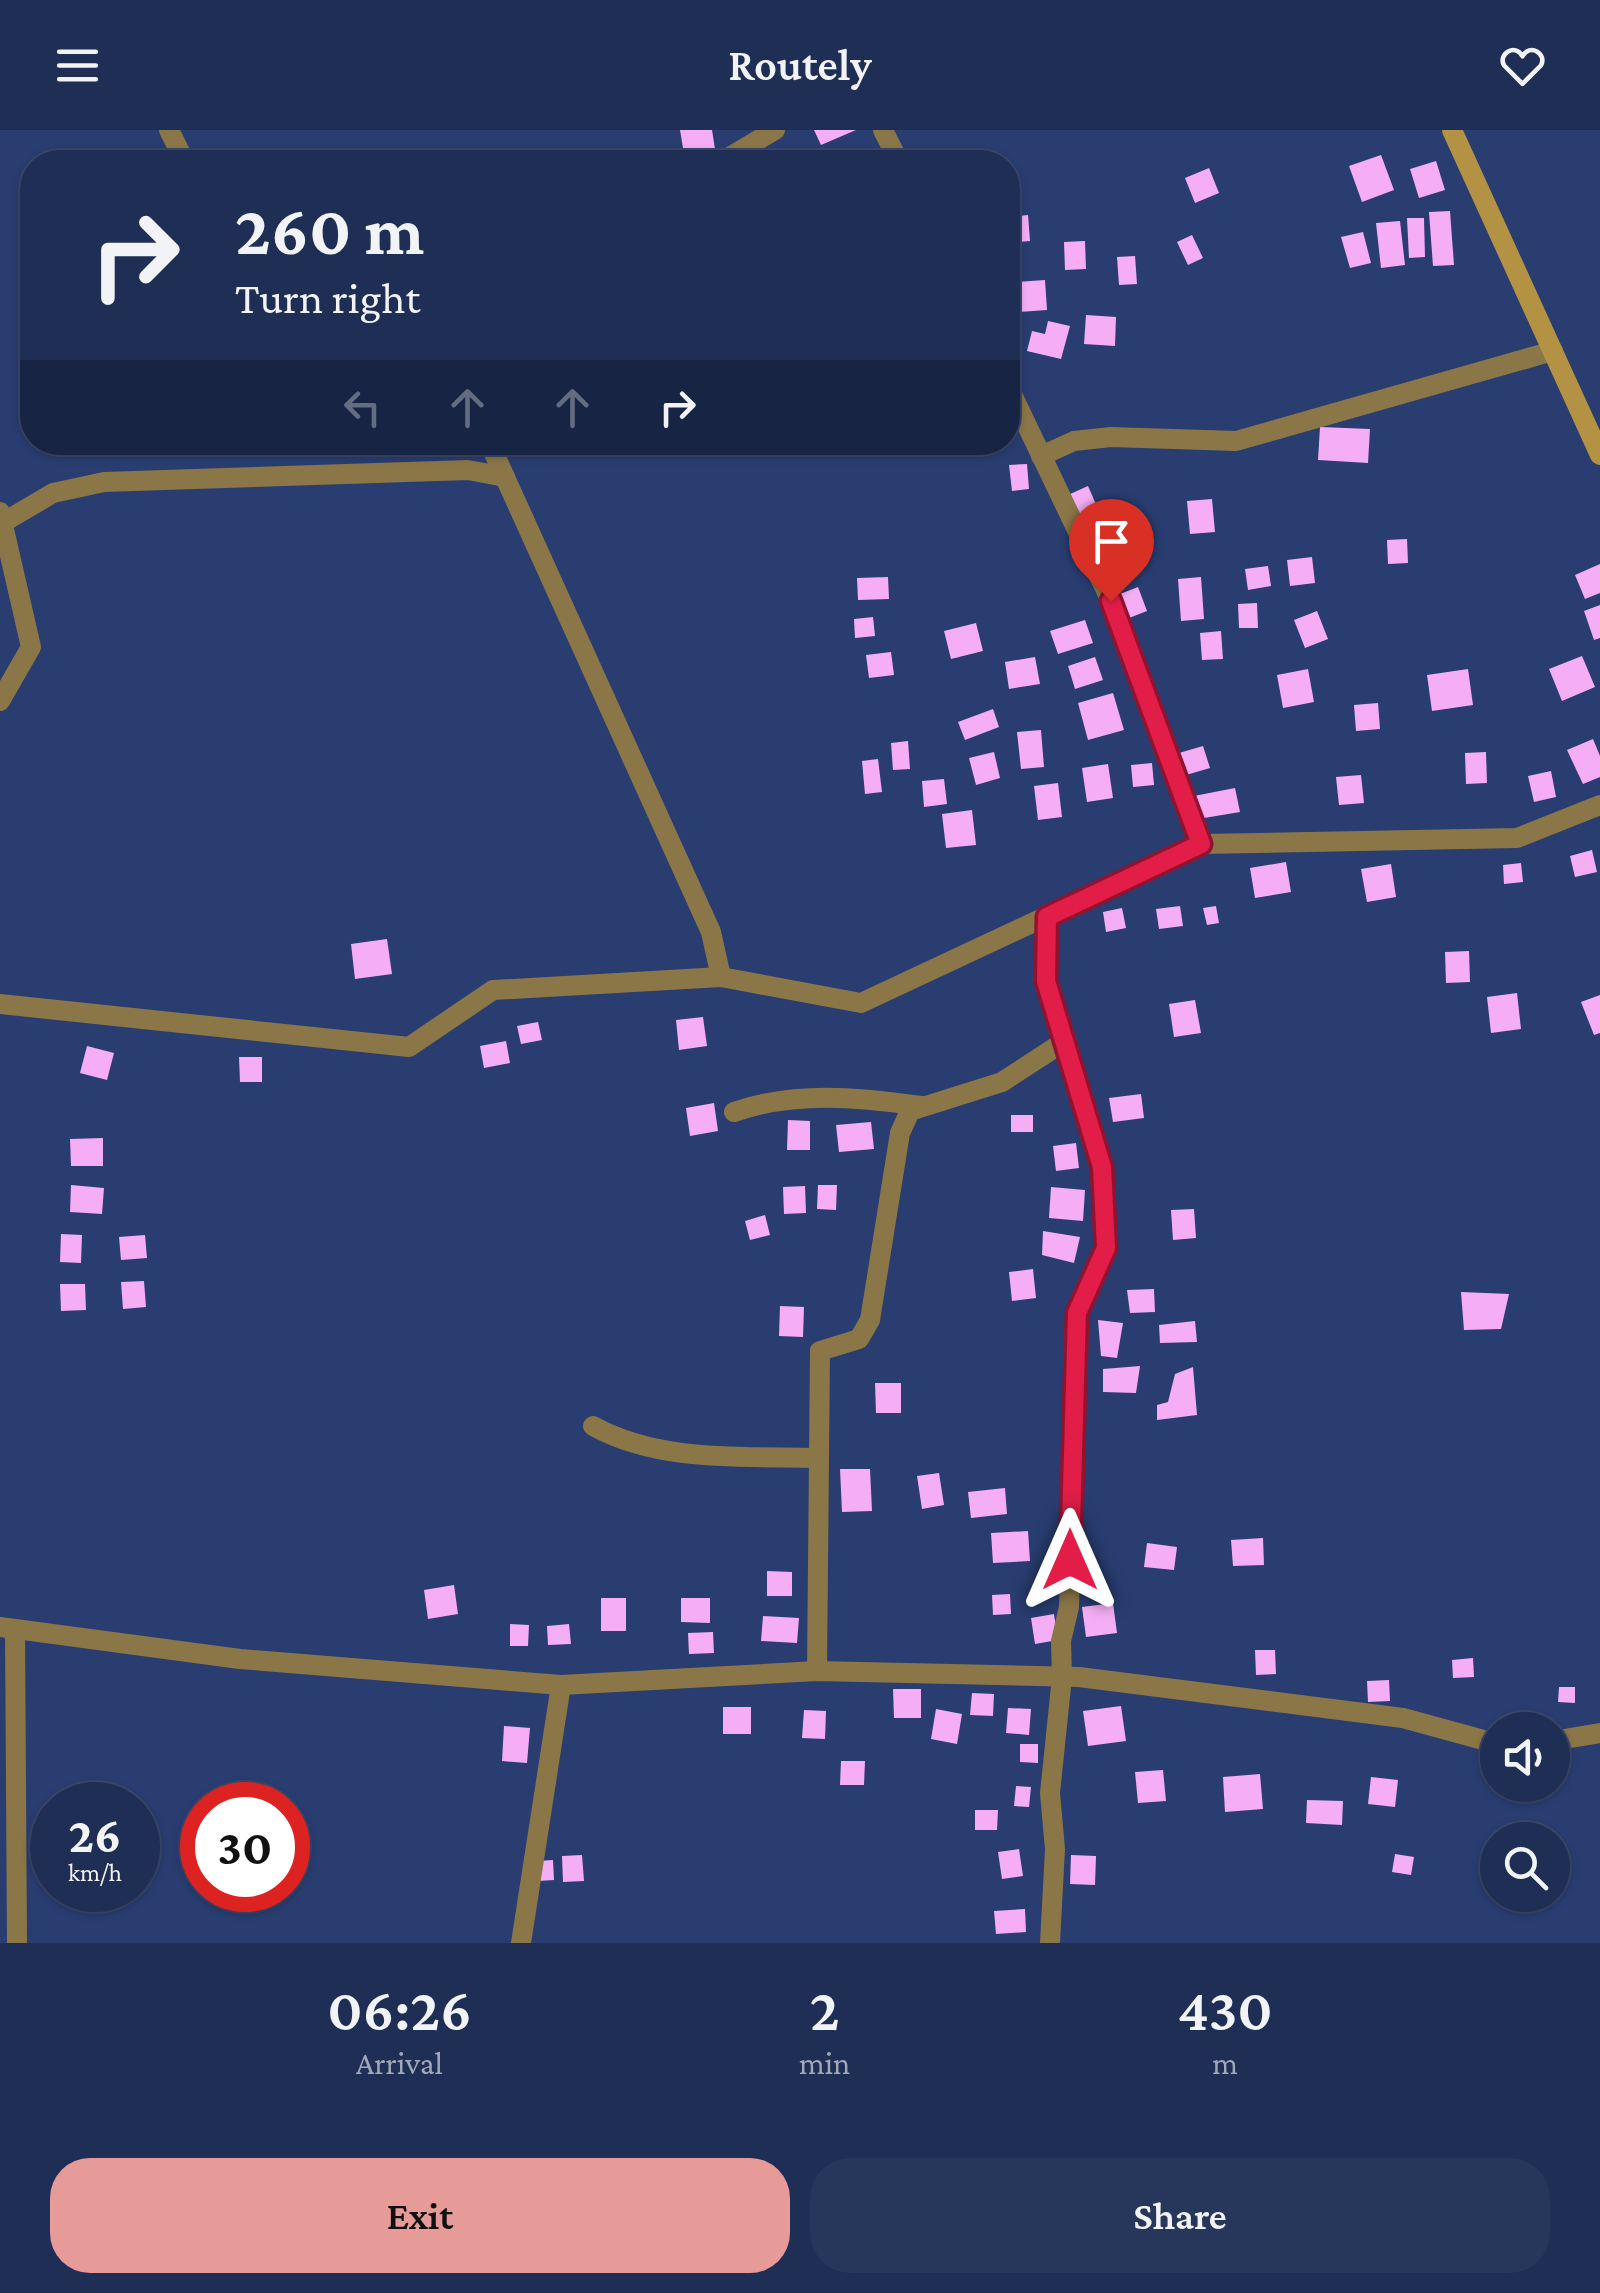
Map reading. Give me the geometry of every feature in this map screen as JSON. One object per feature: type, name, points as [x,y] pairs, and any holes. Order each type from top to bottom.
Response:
[{"type":"main road","points":[[1452,130],[1600,455]]},
{"type":"street","points":[[741,150],[775,130]]},
{"type":"street","points":[[1041,456],[1074,442],[1111,437],[1236,442],[1553,351]]},
{"type":"street","points":[[1020,411],[1111,601],[1201,844]]},
{"type":"street","points":[[495,455],[711,932],[722,977]]},
{"type":"street","points":[[0,702],[31,647],[2,517],[53,493],[104,482],[449,470],[504,476]]},
{"type":"street","points":[[0,1004],[409,1047],[493,990],[722,977],[861,1003],[1201,844],[1517,838],[1600,805]]},
{"type":"street","points":[[1047,917],[1046,981],[1102,1167],[1106,1248],[1077,1313],[1069,1607],[1060,1641],[1062,1677],[1050,1793],[1056,1850],[1050,1943]]},
{"type":"street","points":[[816,1671],[820,1350],[858,1340],[870,1320],[890,1174],[910,1111],[1002,1082],[1065,1041]]},
{"type":"street","points":[[734,1112],[773,1098],[828,1097],[920,1106]]},
{"type":"street","points":[[593,1426],[626,1444],[710,1456],[818,1458]]},
{"type":"street","points":[[17,1943],[7,1629],[240,1659],[562,1685],[816,1671],[1062,1677],[1403,1718],[1480,1739]]},
{"type":"street","points":[[521,1943],[562,1685]]},
{"type":"street","points":[[1570,1738],[1600,1734]]},
{"type":"building","points":[[680,130],[712,130],[715,149],[683,150]]},
{"type":"building","points":[[814,130],[856,130],[821,145]]},
{"type":"building","points":[[1381,155],[1394,190],[1362,202],[1349,166]]},
{"type":"building","points":[[1436,161],[1445,190],[1419,198],[1410,169]]},
{"type":"building","points":[[1209,168],[1219,193],[1195,203],[1185,178]]},
{"type":"building","points":[[1450,211],[1454,265],[1433,266],[1429,212]]},
{"type":"building","points":[[1028,215],[1030,241],[1020,242],[1020,216]]},
{"type":"building","points":[[1407,218],[1424,218],[1425,257],[1409,258]]},
{"type":"building","points":[[1400,221],[1405,265],[1381,268],[1376,223]]},
{"type":"building","points":[[1363,232],[1371,263],[1350,268],[1341,237]]},
{"type":"building","points":[[1192,235],[1203,258],[1188,265],[1177,242]]},
{"type":"building","points":[[1085,241],[1086,269],[1065,270],[1064,242]]},
{"type":"building","points":[[1135,256],[1137,284],[1119,285],[1117,257]]},
{"type":"building","points":[[1045,280],[1047,310],[1020,312],[1020,282]]},
{"type":"building","points":[[1086,315],[1116,317],[1115,346],[1084,344]]},
{"type":"building","points":[[1048,321],[1070,326],[1061,359],[1027,351],[1032,331],[1045,334]]},
{"type":"building","points":[[1320,427],[1370,429],[1368,463],[1318,460]]},
{"type":"building","points":[[1027,464],[1029,489],[1012,491],[1009,465]]},
{"type":"building","points":[[1088,486],[1099,511],[1080,520],[1068,495]]},
{"type":"building","points":[[1212,499],[1215,532],[1190,534],[1187,501]]},
{"type":"building","points":[[1100,534],[1122,535],[1121,559],[1099,558]]},
{"type":"building","points":[[1407,539],[1408,563],[1388,564],[1387,540]]},
{"type":"building","points":[[1312,557],[1315,583],[1290,586],[1287,560]]},
{"type":"building","points":[[1600,564],[1600,593],[1585,599],[1575,575]]},
{"type":"building","points":[[1268,566],[1271,586],[1248,590],[1245,569]]},
{"type":"building","points":[[888,577],[889,599],[858,600],[857,578]]},
{"type":"building","points":[[1201,577],[1204,619],[1181,621],[1178,579]]},
{"type":"building","points":[[1138,587],[1147,611],[1129,618],[1120,594]]},
{"type":"building","points":[[1257,603],[1258,628],[1239,628],[1238,604]]},
{"type":"building","points":[[1600,605],[1600,638],[1594,640],[1584,611]]},
{"type":"building","points":[[1317,611],[1328,639],[1305,648],[1294,620]]},
{"type":"building","points":[[873,617],[875,636],[855,638],[854,619]]},
{"type":"building","points":[[1085,620],[1093,643],[1058,654],[1050,631]]},
{"type":"building","points":[[976,623],[983,651],[951,659],[944,631]]},
{"type":"building","points":[[1221,631],[1223,659],[1202,660],[1200,633]]},
{"type":"building","points":[[891,652],[894,675],[869,678],[866,655]]},
{"type":"building","points":[[1582,656],[1595,687],[1562,701],[1549,669]]},
{"type":"building","points":[[1035,657],[1040,684],[1009,689],[1005,662]]},
{"type":"building","points":[[1095,657],[1103,680],[1075,689],[1068,666]]},
{"type":"building","points":[[1308,669],[1314,702],[1283,708],[1277,675]]},
{"type":"building","points":[[1468,669],[1473,705],[1432,711],[1427,675]]},
{"type":"building","points":[[1113,693],[1124,730],[1088,740],[1078,703]]},
{"type":"building","points":[[1378,703],[1380,729],[1356,731],[1354,705]]},
{"type":"building","points":[[993,709],[999,727],[965,740],[958,722]]},
{"type":"building","points":[[1041,730],[1044,767],[1021,769],[1017,732]]},
{"type":"building","points":[[1593,739],[1600,756],[1600,777],[1583,784],[1567,750]]},
{"type":"building","points":[[908,741],[910,769],[893,770],[891,743]]},
{"type":"building","points":[[1203,746],[1210,768],[1186,775],[1179,753]]},
{"type":"building","points":[[994,752],[1000,778],[976,785],[969,758]]},
{"type":"building","points":[[1486,752],[1487,783],[1466,784],[1465,753]]},
{"type":"building","points":[[878,759],[882,792],[865,794],[862,761]]},
{"type":"building","points":[[1152,763],[1154,785],[1133,787],[1131,765]]},
{"type":"building","points":[[1108,764],[1113,798],[1087,802],[1082,768]]},
{"type":"building","points":[[1551,771],[1556,797],[1534,802],[1528,776]]},
{"type":"building","points":[[1361,775],[1364,803],[1339,805],[1336,777]]},
{"type":"building","points":[[944,779],[947,804],[924,807],[922,781]]},
{"type":"building","points":[[1058,783],[1062,817],[1038,820],[1034,786]]},
{"type":"building","points":[[1235,788],[1240,812],[1198,819],[1194,796]]},
{"type":"building","points":[[972,810],[976,845],[946,848],[942,814]]},
{"type":"building","points":[[1592,850],[1597,872],[1575,877],[1570,856]]},
{"type":"building","points":[[1286,862],[1291,892],[1255,898],[1250,868]]},
{"type":"building","points":[[1521,863],[1523,882],[1504,884],[1503,865]]},
{"type":"building","points":[[1391,864],[1396,897],[1367,902],[1361,869]]},
{"type":"building","points":[[1180,906],[1183,926],[1159,929],[1156,909]]},
{"type":"building","points":[[1216,906],[1219,923],[1207,925],[1203,908]]},
{"type":"building","points":[[1122,908],[1126,928],[1106,932],[1103,912]]},
{"type":"building","points":[[387,939],[392,974],[355,979],[351,944]]},
{"type":"building","points":[[1469,951],[1470,982],[1446,983],[1445,952]]},
{"type":"building","points":[[1517,993],[1521,1029],[1491,1033],[1487,997]]},
{"type":"building","points":[[1600,995],[1600,1033],[1594,1035],[1581,1002]]},
{"type":"building","points":[[1195,1000],[1201,1033],[1174,1037],[1169,1004]]},
{"type":"building","points":[[703,1017],[707,1046],[679,1050],[676,1020]]},
{"type":"building","points":[[538,1022],[542,1040],[521,1044],[517,1026]]},
{"type":"building","points":[[506,1041],[510,1063],[484,1068],[480,1046]]},
{"type":"building","points":[[87,1046],[114,1053],[107,1080],[80,1073]]},
{"type":"building","points":[[239,1057],[262,1057],[262,1082],[240,1082]]},
{"type":"building","points":[[1141,1094],[1144,1118],[1113,1122],[1109,1098]]},
{"type":"building","points":[[714,1103],[718,1131],[690,1136],[686,1108]]},
{"type":"building","points":[[1011,1115],[1033,1115],[1033,1132],[1011,1132]]},
{"type":"building","points":[[788,1120],[810,1121],[810,1150],[787,1150]]},
{"type":"building","points":[[871,1122],[874,1149],[839,1152],[836,1125]]},
{"type":"building","points":[[103,1138],[103,1166],[71,1166],[70,1139]]},
{"type":"building","points":[[1076,1143],[1079,1168],[1056,1171],[1053,1146]]},
{"type":"building","points":[[71,1185],[104,1188],[102,1214],[70,1212]]},
{"type":"building","points":[[818,1185],[837,1185],[836,1210],[817,1209]]},
{"type":"building","points":[[805,1186],[806,1213],[784,1214],[783,1187]]},
{"type":"building","points":[[1051,1187],[1085,1190],[1083,1221],[1049,1218]]},
{"type":"building","points":[[1194,1209],[1196,1238],[1173,1240],[1171,1210]]},
{"type":"building","points":[[765,1215],[770,1235],[750,1240],[745,1221]]},
{"type":"building","points":[[1043,1231],[1080,1237],[1074,1263],[1042,1255]]},
{"type":"building","points":[[61,1234],[82,1235],[81,1263],[60,1262]]},
{"type":"building","points":[[145,1235],[147,1258],[121,1260],[119,1237]]},
{"type":"building","points":[[1033,1269],[1036,1298],[1012,1301],[1009,1272]]},
{"type":"building","points":[[144,1281],[146,1307],[123,1309],[121,1282]]},
{"type":"building","points":[[60,1284],[85,1284],[86,1310],[61,1311]]},
{"type":"building","points":[[1154,1289],[1155,1312],[1130,1313],[1127,1290]]},
{"type":"building","points":[[1461,1292],[1509,1294],[1501,1329],[1464,1330]]},
{"type":"building","points":[[780,1306],[804,1307],[803,1337],[779,1336]]},
{"type":"building","points":[[1098,1320],[1123,1323],[1117,1358],[1101,1356]]},
{"type":"building","points":[[1195,1321],[1197,1342],[1160,1343],[1159,1325]]},
{"type":"building","points":[[1140,1366],[1136,1393],[1103,1392],[1103,1369]]},
{"type":"building","points":[[1193,1367],[1197,1415],[1157,1420],[1157,1405],[1168,1402],[1175,1374]]},
{"type":"building","points":[[875,1383],[901,1383],[901,1413],[876,1413]]},
{"type":"building","points":[[840,1469],[870,1469],[872,1511],[842,1512]]},
{"type":"building","points":[[939,1473],[944,1505],[922,1509],[917,1476]]},
{"type":"building","points":[[1005,1488],[1007,1514],[971,1518],[968,1492]]},
{"type":"building","points":[[1028,1531],[1030,1561],[993,1563],[991,1533]]},
{"type":"building","points":[[1263,1538],[1264,1565],[1233,1566],[1231,1540]]},
{"type":"building","points":[[1147,1543],[1177,1547],[1174,1570],[1144,1567]]},
{"type":"building","points":[[767,1571],[792,1572],[792,1596],[767,1596]]},
{"type":"building","points":[[454,1585],[458,1614],[428,1619],[424,1590]]},
{"type":"building","points":[[1010,1594],[1011,1614],[993,1615],[992,1595]]},
{"type":"building","points":[[601,1598],[626,1598],[626,1631],[601,1631]]},
{"type":"building","points":[[681,1598],[710,1598],[710,1623],[681,1622]]},
{"type":"building","points":[[1113,1603],[1117,1633],[1086,1637],[1082,1607]]},
{"type":"building","points":[[1054,1614],[1058,1640],[1035,1644],[1031,1618]]},
{"type":"building","points":[[763,1616],[799,1618],[797,1643],[761,1641]]},
{"type":"building","points":[[510,1624],[529,1625],[528,1646],[510,1646]]},
{"type":"building","points":[[569,1624],[571,1644],[548,1645],[547,1626]]},
{"type":"building","points":[[713,1632],[714,1653],[689,1654],[688,1633]]},
{"type":"building","points":[[1255,1650],[1275,1650],[1276,1674],[1256,1675]]},
{"type":"building","points":[[1473,1658],[1474,1677],[1453,1678],[1452,1660]]},
{"type":"building","points":[[1389,1680],[1390,1701],[1368,1702],[1367,1681]]},
{"type":"building","points":[[1559,1687],[1575,1687],[1575,1703],[1558,1702]]},
{"type":"building","points":[[893,1689],[921,1689],[921,1718],[894,1718]]},
{"type":"building","points":[[972,1693],[994,1694],[993,1716],[970,1715]]},
{"type":"building","points":[[1121,1706],[1126,1741],[1088,1746],[1083,1711]]},
{"type":"building","points":[[723,1707],[751,1707],[751,1734],[723,1734]]},
{"type":"building","points":[[1008,1708],[1031,1709],[1029,1735],[1006,1733]]},
{"type":"building","points":[[936,1709],[962,1714],[957,1744],[931,1739]]},
{"type":"building","points":[[804,1710],[826,1711],[825,1739],[802,1738]]},
{"type":"building","points":[[504,1726],[530,1728],[527,1763],[502,1761]]},
{"type":"building","points":[[1020,1744],[1038,1744],[1038,1763],[1020,1762]]},
{"type":"building","points":[[841,1761],[865,1761],[864,1785],[840,1785]]},
{"type":"building","points":[[1163,1770],[1166,1801],[1138,1803],[1135,1772]]},
{"type":"building","points":[[1260,1774],[1263,1809],[1225,1812],[1223,1777]]},
{"type":"building","points":[[1371,1777],[1398,1780],[1395,1807],[1368,1804]]},
{"type":"building","points":[[1016,1786],[1031,1787],[1029,1807],[1014,1806]]},
{"type":"building","points":[[1307,1800],[1343,1801],[1342,1825],[1306,1823]]},
{"type":"building","points":[[975,1810],[998,1810],[997,1830],[975,1830]]},
{"type":"building","points":[[1019,1849],[1023,1876],[1002,1879],[998,1852]]},
{"type":"building","points":[[1395,1854],[1414,1857],[1411,1875],[1392,1872]]},
{"type":"building","points":[[582,1855],[584,1881],[563,1882],[562,1856]]},
{"type":"building","points":[[1071,1855],[1096,1856],[1095,1885],[1070,1884]]},
{"type":"building","points":[[553,1860],[554,1880],[538,1881],[538,1861]]},
{"type":"building","points":[[1025,1909],[1026,1932],[996,1934],[994,1911]]},
{"type":"route","points":[[1070,1560],[1077,1313],[1106,1248],[1102,1167],[1046,981],[1047,917],[1201,844],[1111,601]]}]
